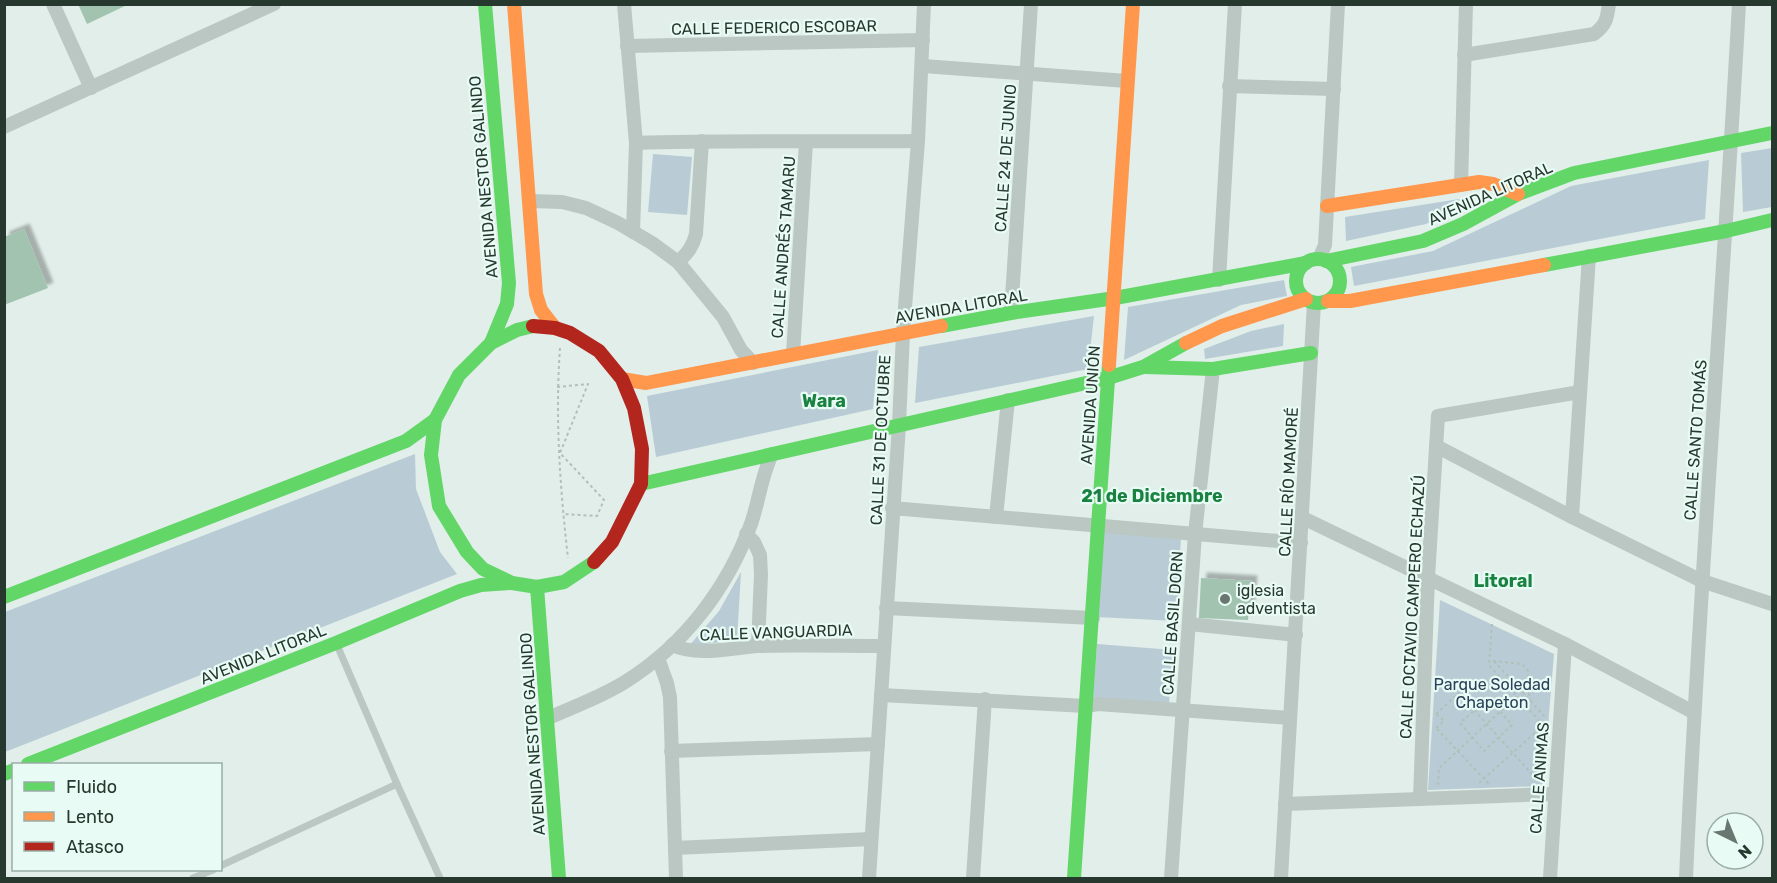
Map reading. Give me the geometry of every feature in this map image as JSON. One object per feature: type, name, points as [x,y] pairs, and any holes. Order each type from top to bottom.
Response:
[{"type":"main road","name":"AVENIDA NESTOR GALINDO","points":[[485,4],[509,283],[507,304],[491,344]]},
{"type":"main road","points":[[514,4],[536,294],[541,310],[559,329]]},
{"type":"main road","name":"AVENIDA UNIÓN","points":[[1074,879],[1133,4]]},
{"type":"main road","name":"AVENIDA LITORAL","points":[[622,379],[646,383],[903,333],[1219,280],[1424,241],[1463,224],[1518,194],[1574,174],[1773,132]]},
{"type":"main road","points":[[1327,206],[1479,182],[1493,184],[1518,194]]},
{"type":"main road","points":[[641,484],[1108,378],[1143,367],[1222,326],[1310,301],[1350,301],[1726,231],[1773,220]]},
{"type":"main road","points":[[1310,301],[1298,289],[1296,282],[1298,274],[1317,261],[1337,269],[1340,276],[1338,290],[1328,301]]},
{"type":"main road","points":[[533,326],[559,329],[599,351],[622,379],[634,408],[642,449],[641,484],[612,542],[592,564],[564,582],[537,587],[512,583],[483,569],[467,552],[439,506],[430,455],[435,420],[459,375],[491,344],[517,330],[533,326]]},
{"type":"main road","points":[[1143,367],[1213,369],[1311,352]]},
{"type":"main road","points":[[4,597],[406,441],[435,420]]},
{"type":"main road","name":"AVENIDA LITORAL","points":[[33,763],[336,643],[460,591],[481,585],[512,583]]},
{"type":"main road","name":"AVENIDA NESTOR GALINDO","points":[[537,587],[559,879]]},
{"type":"street","points":[[54,4],[91,88]]},
{"type":"street","points":[[4,127],[274,4]]},
{"type":"street","points":[[624,4],[636,143],[633,232]]},
{"type":"street","name":"CALLE 31 DE OCTUBRE","points":[[869,879],[903,333],[923,66],[924,4]]},
{"type":"street","name":"CALLE 24 DE JUNIO","points":[[1011,314],[1030,4]]},
{"type":"street","points":[[1219,280],[1235,4]]},
{"type":"street","points":[[1317,261],[1325,245],[1338,4]]},
{"type":"street","points":[[1461,185],[1466,4]]},
{"type":"street","points":[[1464,55],[1594,34],[1603,27],[1608,16],[1609,4]]},
{"type":"street","name":"CALLE SANTO TOMÁS","points":[[1686,879],[1693,712],[1739,4]]},
{"type":"street","name":"CALLE FEDERICO ESCOBAR","points":[[627,46],[923,40]]},
{"type":"street","points":[[923,66],[1127,81]]},
{"type":"street","points":[[1229,86],[1334,89]]},
{"type":"street","points":[[678,262],[689,253],[696,234],[702,141]]},
{"type":"street","points":[[636,143],[918,141]]},
{"type":"street","name":"CALLE ANDRÉS TAMARU","points":[[792,354],[806,142]]},
{"type":"street","points":[[529,201],[562,202],[586,208],[633,232],[678,262],[723,317],[741,350],[753,363]]},
{"type":"street","points":[[1572,517],[1589,256]]},
{"type":"street","name":"CALLE RÍO MAMORÉ","points":[[1281,879],[1303,518],[1311,352],[1310,301]]},
{"type":"street","name":"CALLE BASIL DORN","points":[[1171,879],[1195,534],[1213,369]]},
{"type":"street","name":"CALLE OCTAVIO CAMPERO ECHAZÚ","points":[[1420,799],[1428,577],[1438,416],[1580,392]]},
{"type":"street","points":[[996,517],[1008,400]]},
{"type":"street","points":[[1436,446],[1702,581],[1773,604]]},
{"type":"street","points":[[546,719],[623,683],[658,658],[688,631],[723,585],[751,523],[765,468],[772,454]]},
{"type":"street","points":[[892,508],[1301,543]]},
{"type":"street","points":[[1303,518],[1565,644],[1693,712]]},
{"type":"street","points":[[746,534],[754,542],[760,555],[758,646]]},
{"type":"street","points":[[886,608],[1093,618]]},
{"type":"street","points":[[1189,624],[1296,635]]},
{"type":"street","name":"CALLE ANIMAS","points":[[1550,879],[1549,790],[1565,644]]},
{"type":"street","name":"CALLE VANGUARDIA","points":[[672,645],[694,651],[758,646],[883,646]]},
{"type":"street","points":[[658,658],[670,697],[676,879]]},
{"type":"street","points":[[881,695],[1086,706],[1098,704],[1290,718]]},
{"type":"street","points":[[973,879],[985,699]]},
{"type":"street","points":[[672,751],[878,744]]},
{"type":"street","points":[[1285,804],[1420,799],[1549,790]]},
{"type":"street","points":[[675,848],[872,839]]},
{"type":"lane","points":[[336,643],[440,879]]},
{"type":"lane","points":[[222,865],[397,784]]},
{"type":"lane","points":[[193,879],[211,871]]},
{"type":"path","points":[[559,329],[557,387],[563,514],[570,579]]},
{"type":"path","points":[[557,387],[588,384],[560,453]]},
{"type":"path","points":[[560,453],[604,500],[597,516],[563,514]]},
{"type":"path","points":[[1492,624],[1489,664],[1543,725]]},
{"type":"path","points":[[1489,661],[1522,664],[1528,670],[1530,711]]},
{"type":"path","points":[[1478,783],[1548,721],[1494,661]]},
{"type":"path","points":[[1436,714],[1459,693],[1549,790]]},
{"type":"path","points":[[1438,790],[1439,768],[1516,696]]},
{"type":"path","points":[[1488,698],[1512,725],[1484,751],[1460,723],[1474,710],[1488,698]]},
{"type":"path","points":[[1432,732],[1444,721],[1433,711]]},
{"type":"path","points":[[1436,728],[1493,788]]},
{"type":"path","points":[[1437,762],[1444,763]]},
{"type":"green space","points":[[1772,148],[1772,207],[1743,212],[1741,153]]},
{"type":"green space","points":[[653,154],[692,157],[687,215],[648,212]]},
{"type":"green space","points":[[1709,160],[1705,219],[1354,286],[1351,267],[1433,251],[1571,186]]},
{"type":"green space","points":[[1472,197],[1474,202],[1426,224],[1346,241],[1345,217]]},
{"type":"green space","points":[[1284,280],[1287,296],[1241,305],[1124,360],[1128,307]]},
{"type":"green space","points":[[1094,316],[1088,369],[915,403],[919,347]]},
{"type":"green space","points":[[1284,324],[1283,346],[1205,359],[1204,349],[1251,331]]},
{"type":"green space","points":[[878,350],[873,409],[656,457],[647,396]]},
{"type":"green space","points":[[415,454],[416,489],[440,552],[457,574],[5,752],[5,612]]},
{"type":"green space","points":[[1101,532],[1181,536],[1177,621],[1096,617]]},
{"type":"green space","points":[[741,572],[737,640],[689,646],[719,611]]},
{"type":"green space","name":"Parque Soledad Chapeton","points":[[1440,600],[1554,654],[1543,786],[1428,790]]},
{"type":"green space","points":[[1097,644],[1173,650],[1169,704],[1093,699]]},
{"type":"building","points":[[78,4],[129,4],[87,24]]},
{"type":"building","points":[[24,229],[48,288],[4,305],[4,237]]},
{"type":"building","name":"iglesia adventista","points":[[1201,578],[1252,581],[1248,620],[1199,618]]},
{"type":"traffic: fast","points":[[485,4],[509,283],[507,304],[491,343]]},
{"type":"traffic: fast","points":[[1326,261],[1423,241],[1463,224],[1518,194],[1574,173],[1772,133]]},
{"type":"traffic: fast","points":[[1544,265],[1726,231],[1772,220]]},
{"type":"traffic: fast","points":[[1318,259],[1333,266],[1340,281],[1333,296],[1318,303],[1303,296],[1296,281],[1303,266],[1318,259]]},
{"type":"traffic: fast","points":[[941,326],[1115,298],[1306,263]]},
{"type":"traffic: fast","points":[[533,326],[517,330],[491,343],[459,375],[435,420],[431,455],[439,506],[467,552],[483,569],[512,583],[537,587],[564,582],[594,562]]},
{"type":"traffic: fast","points":[[641,484],[1108,378],[1143,367],[1186,343]]},
{"type":"traffic: fast","points":[[1145,367],[1213,369],[1311,353]]},
{"type":"traffic: fast","points":[[1074,878],[1109,365]]},
{"type":"traffic: fast","points":[[4,597],[406,441],[435,420]]},
{"type":"traffic: fast","points":[[31,763],[336,643],[460,591],[481,585],[511,583]]},
{"type":"traffic: fast","points":[[537,587],[559,878]]},
{"type":"traffic: fast","points":[[4,774],[12,771]]},
{"type":"traffic: slow","points":[[514,4],[536,294],[541,310],[555,328]]},
{"type":"traffic: slow","points":[[1109,365],[1133,4]]},
{"type":"traffic: slow","points":[[1327,206],[1479,182],[1493,184],[1518,194]]},
{"type":"traffic: slow","points":[[1328,301],[1350,301],[1544,265]]},
{"type":"traffic: slow","points":[[1186,343],[1222,326],[1306,299]]},
{"type":"traffic: slow","points":[[622,379],[646,383],[941,326]]},
{"type":"traffic: jam","points":[[533,326],[555,328],[570,333],[599,351],[622,379],[634,408],[642,449],[641,484],[612,542],[594,562]]},
{"type":"place","name":"iglesia adventista","points":[[1225,599]]},
{"type":"district","name":"Wara","points":[[824,401]]},
{"type":"district","name":"21 de Diciembre","points":[[1152,496]]},
{"type":"district","name":"Litoral","points":[[1503,581]]}]
